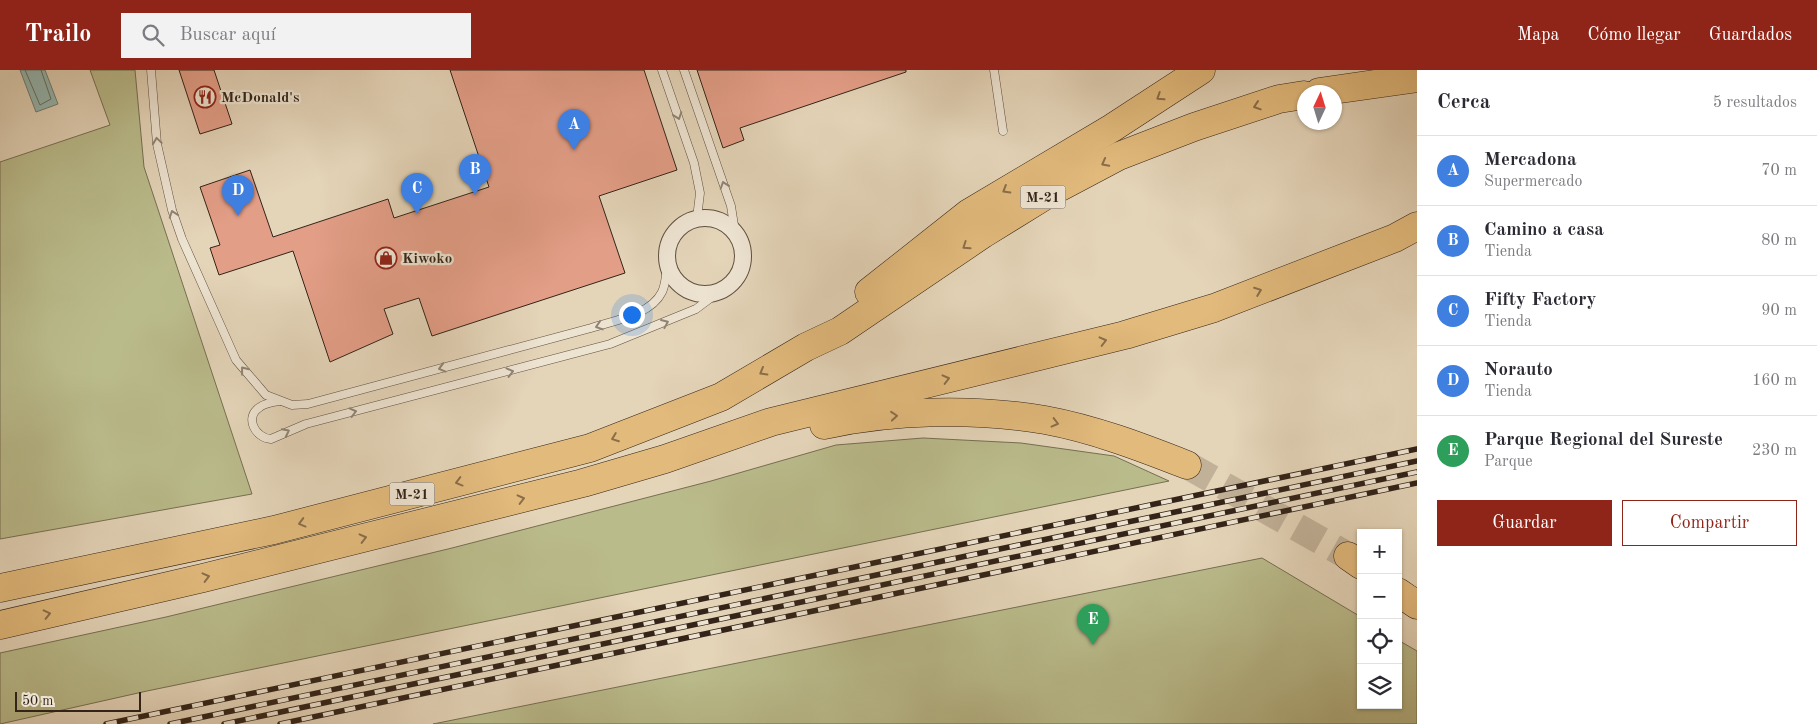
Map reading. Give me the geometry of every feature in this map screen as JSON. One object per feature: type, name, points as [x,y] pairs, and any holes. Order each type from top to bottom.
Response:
[{"type":"highway","points":[[806,347],[835,319],[968,212],[1112,128],[1201,70]]},
{"type":"highway","points":[[1342,89],[1417,78]]},
{"type":"highway","name":"M-21","points":[[0,588],[274,530],[590,448],[721,397],[806,347],[840,331],[983,234],[1051,192],[1118,156],[1194,127],[1279,100],[1297,96]]},
{"type":"highway","name":"M-21","points":[[0,625],[583,483],[665,459],[771,422],[1116,337],[1214,308],[1395,238],[1417,226]]},
{"type":"highway","name":"M-21","points":[[665,459],[845,421],[922,414],[980,414],[1045,420],[1122,440],[1187,465]]},
{"type":"highway","points":[[1402,595],[1417,605]]},
{"type":"street","points":[[697,218],[711,218],[724,223],[735,232],[741,242],[742,265],[734,280],[720,291],[707,294],[694,293],[682,287],[672,277],[667,265],[666,253],[669,241],[676,230],[685,223],[697,218]]},
{"type":"lane","points":[[150,70],[157,144],[168,196],[182,239],[236,360],[266,395],[280,401],[292,405],[308,404],[591,328],[634,314],[649,306],[662,292],[667,265]]},
{"type":"lane","points":[[662,70],[694,163],[700,194],[697,218]]},
{"type":"lane","points":[[684,70],[731,206],[735,232]]},
{"type":"lane","points":[[994,70],[1003,131]]},
{"type":"lane","points":[[280,401],[264,404],[254,412],[252,418],[254,430],[265,439],[271,439],[306,424],[610,344],[696,309],[720,291]]},
{"type":"green space","points":[[90,70],[135,70],[144,167],[252,494],[0,539],[0,162],[110,125]]},
{"type":"green space","points":[[923,438],[1021,443],[1114,456],[1169,481],[147,691],[0,724],[0,653],[166,617],[452,548],[711,481],[836,445]]},
{"type":"green space","points":[[1262,558],[1357,615],[1357,709],[1402,709],[1402,642],[1417,651],[1417,724],[433,724]]},
{"type":"water","points":[[20,70],[45,70],[58,104],[36,112]]},
{"type":"building","name":"McDonald's","points":[[179,70],[214,70],[232,124],[200,134]]},
{"type":"building","points":[[450,70],[644,70],[677,170],[599,196],[625,273],[432,336],[419,298],[384,309],[393,334],[330,362],[293,251],[219,275],[210,248],[220,245],[200,187],[250,170],[273,237],[388,199],[394,218],[489,187]]},
{"type":"building","points":[[697,70],[906,70],[906,72],[740,128],[744,140],[723,148]]},
{"type":"tunnel","points":[[1187,465],[1348,556]]},
{"type":"railway","points":[[106,724],[1417,449]]},
{"type":"railway","points":[[170,724],[1417,461]]},
{"type":"railway","points":[[224,724],[1417,472]]},
{"type":"railway","points":[[280,724],[1417,483]]},
{"type":"place","name":"McDonald's","points":[[205,97]]},
{"type":"place","name":"Mercadona","points":[[574,150]]},
{"type":"place","name":"Camino a casa","points":[[475,195]]},
{"type":"place","name":"Fifty Factory","points":[[417,214]]},
{"type":"place","name":"Norauto","points":[[238,216]]},
{"type":"place","name":"Kiwoko","points":[[386,258]]},
{"type":"place","name":"Parque Regional del Sureste","points":[[1093,645]]}]
